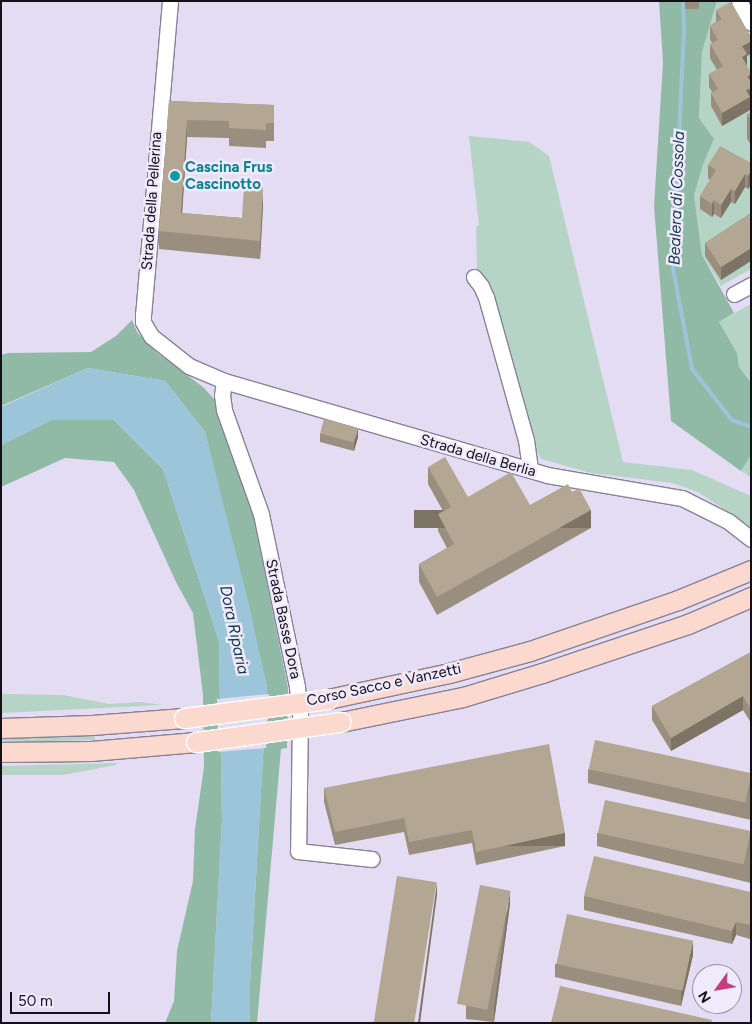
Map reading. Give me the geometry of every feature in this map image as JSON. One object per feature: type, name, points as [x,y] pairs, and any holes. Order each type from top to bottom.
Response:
[{"type":"main road","name":"Corso Sacco e Vanzetti","points":[[1,728],[92,725],[184,718],[328,699],[449,673],[530,651],[608,626],[751,570]]},
{"type":"main road","name":"Corso Sacco e Vanzetti","points":[[1,752],[91,751],[196,742],[341,722],[463,696],[618,649],[688,624],[751,597]]},
{"type":"street","name":"Strada della Pellerina","points":[[170,1],[160,100],[143,322],[151,336],[165,349],[201,372]]},
{"type":"street","points":[[739,1],[751,23]]},
{"type":"street","points":[[474,277],[486,297],[526,440],[530,470]]},
{"type":"street","points":[[734,294],[751,285]]},
{"type":"street","name":"Strada della Berlia","points":[[201,372],[224,381],[530,470],[588,484],[682,498],[728,521],[751,539]]},
{"type":"street","name":"Strada Basse Dora","points":[[224,381],[222,395],[224,410],[261,514],[297,687],[300,716],[298,850],[372,859]]},
{"type":"green space","points":[[659,1],[717,1],[702,52],[699,118],[714,139],[703,165],[694,195],[702,255],[734,313],[719,322],[737,353],[739,367],[751,383],[751,455],[741,471],[671,421],[654,206],[663,63]]},
{"type":"green space","points":[[717,1],[730,1],[751,37],[751,137],[747,139],[751,145],[751,269],[721,286],[702,255],[694,195],[703,165],[714,139],[699,118],[702,52]]},
{"type":"green space","points":[[469,136],[529,142],[549,156],[623,462],[692,470],[751,496],[751,527],[698,492],[672,483],[591,473],[541,459],[533,443],[490,283],[477,270],[476,227],[479,225]]},
{"type":"green space","points":[[751,304],[751,383],[739,367],[737,353],[719,322]]},
{"type":"green space","points":[[132,320],[137,332],[156,352],[203,387],[215,400],[254,518],[288,688],[287,748],[281,749],[257,1023],[250,1023],[250,981],[267,687],[205,432],[165,381],[88,368],[1,406],[1,355],[8,353],[91,352],[116,336]]},
{"type":"green space","points":[[51,420],[114,420],[163,469],[219,641],[222,820],[211,1023],[165,1023],[174,1001],[177,951],[193,881],[195,829],[204,767],[203,695],[193,613],[176,582],[134,490],[114,462],[65,458],[1,487],[1,445]]},
{"type":"green space","points":[[751,455],[751,477],[741,471]]},
{"type":"green space","points":[[1,694],[63,695],[109,704],[141,702],[162,705],[1,713]]},
{"type":"green space","points":[[95,732],[95,740],[1,742],[1,736]]},
{"type":"green space","points":[[117,763],[116,765],[63,775],[1,775],[1,766]]},
{"type":"water","name":"Dora Riparia","points":[[88,368],[165,381],[205,432],[249,605],[267,687],[250,981],[250,1023],[211,1023],[222,820],[219,641],[163,469],[114,420],[51,420],[1,445],[1,407]]},
{"type":"pier","points":[[269,694],[266,748],[218,752],[217,699]]},
{"type":"building","points":[[731,2],[751,37],[751,41],[742,46],[747,54],[742,57],[751,73],[747,76],[751,82],[751,88],[746,90],[750,97],[722,113],[711,93],[718,89],[709,74],[723,66],[710,44],[718,40],[710,26],[722,19],[716,10]]},
{"type":"building","points":[[169,101],[274,105],[274,123],[266,123],[266,130],[229,128],[229,121],[187,120],[181,213],[242,218],[244,186],[263,187],[260,241],[159,231]]},
{"type":"building","points":[[751,112],[751,120],[747,114]]},
{"type":"building","points":[[720,146],[751,163],[751,171],[748,176],[745,174],[735,191],[731,189],[721,205],[714,200],[712,204],[700,196],[716,170],[708,165]]},
{"type":"building","points":[[751,213],[751,248],[721,267],[705,243]]},
{"type":"building","points":[[324,419],[358,428],[354,443],[320,433]]},
{"type":"building","points":[[445,457],[468,497],[511,472],[530,505],[568,484],[572,492],[579,488],[591,510],[437,597],[419,564],[454,544],[438,514],[451,507],[428,467]]},
{"type":"building","points":[[751,652],[751,710],[743,696],[671,738],[652,706]]},
{"type":"building","points":[[595,740],[751,773],[745,803],[589,769]]},
{"type":"building","points":[[549,744],[565,833],[476,852],[472,830],[409,842],[404,818],[335,832],[324,788]]},
{"type":"building","points":[[605,800],[751,831],[744,864],[598,833]]},
{"type":"building","points":[[594,856],[751,892],[750,925],[736,922],[732,931],[584,896]]},
{"type":"building","points":[[397,876],[437,882],[414,1023],[374,1022]]},
{"type":"building","points":[[480,885],[510,891],[487,1010],[457,1004]]},
{"type":"building","points":[[567,914],[693,941],[683,991],[556,964]]},
{"type":"building","points":[[560,986],[712,1020],[711,1023],[551,1023]]},
{"type":"waterway","name":"Bealera di Cossola","points":[[683,1],[684,28],[673,269],[692,369],[732,420],[751,427]]},
{"type":"place","name":"Cascina Frus Cascinotto","points":[[175,176]]}]
